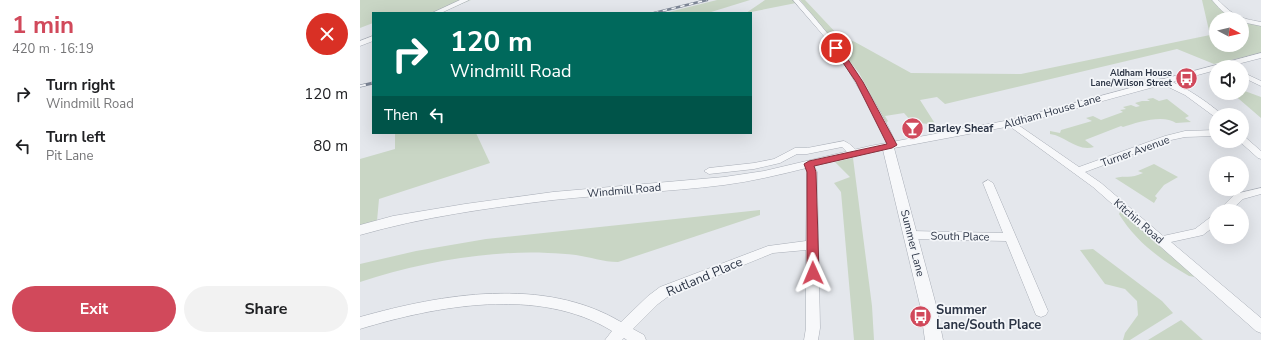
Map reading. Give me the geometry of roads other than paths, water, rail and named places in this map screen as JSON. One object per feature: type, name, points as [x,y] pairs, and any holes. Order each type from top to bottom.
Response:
[{"type":"street","points":[[437,12],[466,0]]},
{"type":"street","points":[[796,0],[846,60],[860,82],[890,146]]},
{"type":"street","points":[[1215,0],[1227,12]]},
{"type":"street","points":[[1249,21],[1261,24]]},
{"type":"street","points":[[360,44],[372,38]]},
{"type":"street","name":"Aldham House Lane","points":[[1243,60],[1261,55]]},
{"type":"street","name":"Aldham House Lane","points":[[890,146],[1010,124],[1163,80],[1209,69]]},
{"type":"street","points":[[1249,77],[1260,81]]},
{"type":"street","points":[[1163,80],[1188,94],[1209,109]]},
{"type":"street","name":"Kitchin Road","points":[[1010,124],[1078,171],[1162,240],[1261,326]]},
{"type":"street","name":"Turner Avenue","points":[[1078,171],[1168,138],[1185,134],[1209,133]]},
{"type":"street","points":[[709,171],[754,166],[777,161],[795,151],[839,144],[844,144],[853,153]]},
{"type":"street","points":[[1249,145],[1261,156]]},
{"type":"street","name":"Windmill Road","points":[[360,230],[393,221],[465,208],[553,196],[724,181],[764,175],[853,153],[890,146]]},
{"type":"street","name":"Summer Lane","points":[[890,146],[928,305],[934,340]]},
{"type":"street","points":[[809,164],[812,172],[813,328],[811,340]]},
{"type":"street","points":[[988,184],[1041,311]]},
{"type":"street","points":[[1231,204],[1239,196],[1261,191]]},
{"type":"street","points":[[1162,240],[1199,232],[1209,224]]},
{"type":"street","name":"South Place","points":[[911,235],[1010,237]]},
{"type":"street","name":"Rutland Place","points":[[612,340],[652,300],[665,291],[772,249],[812,245]]},
{"type":"street","points":[[360,323],[393,313],[453,302],[519,299],[543,301],[583,310],[624,328],[639,340]]},
{"type":"railway","points":[[658,12],[707,0]]},
{"type":"railway","points":[[360,86],[372,83]]},
{"type":"place","name":"Aldham House Lane/Wilson Street","points":[[1187,78]]},
{"type":"place","name":"Barley Sheaf","points":[[913,128]]},
{"type":"place","name":"Summer Lane/South Place","points":[[921,316]]}]
